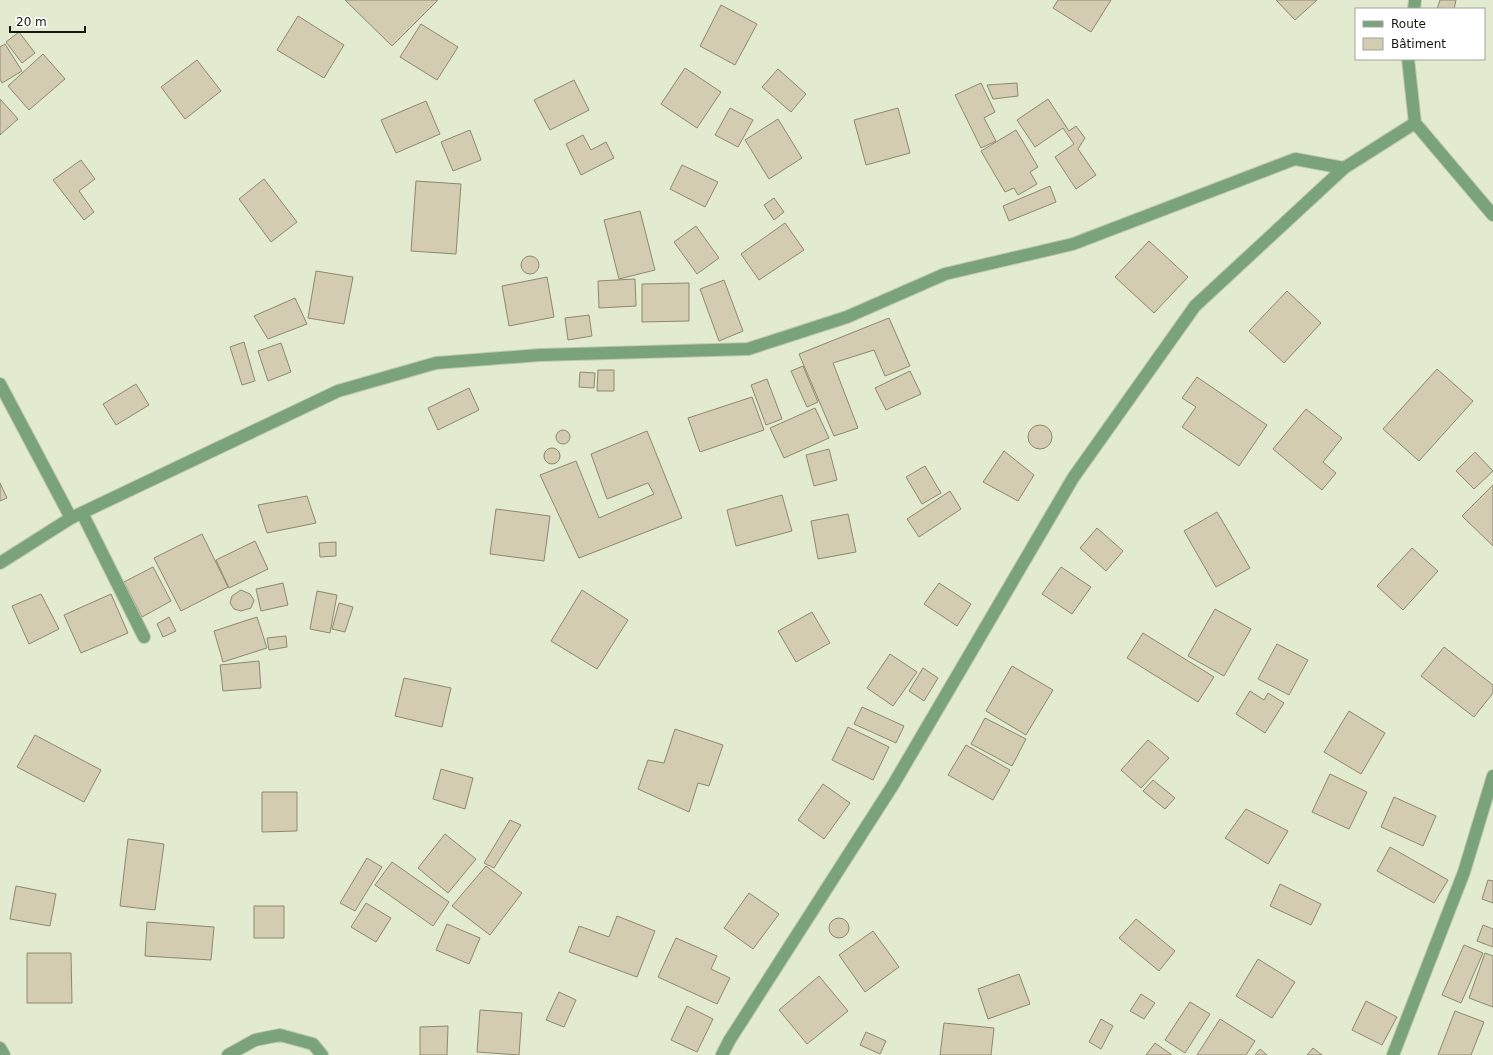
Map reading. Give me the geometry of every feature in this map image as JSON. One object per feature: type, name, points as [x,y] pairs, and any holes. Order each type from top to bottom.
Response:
[{"type":"street","points":[[1408,60],[1415,123],[1493,215]]},
{"type":"street","points":[[722,1055],[729,1041],[893,785],[1073,478],[1195,306],[1344,168],[1415,123]]},
{"type":"street","points":[[0,563],[77,516],[338,391],[436,363],[540,355],[748,349],[847,317],[945,274],[1073,244],[1295,159],[1344,168]]},
{"type":"street","points":[[0,384],[77,516],[144,637]]},
{"type":"street","points":[[1393,1055],[1464,872],[1493,776]]},
{"type":"street","points":[[228,1055],[255,1040],[280,1035],[313,1044],[322,1055]]},
{"type":"street","points":[[0,1048],[4,1055]]},
{"type":"building","points":[[345,0],[438,0],[392,46]]},
{"type":"building","points":[[1058,0],[1111,0],[1091,32],[1053,8]]},
{"type":"building","points":[[1276,0],[1317,0],[1295,20]]},
{"type":"building","points":[[1440,0],[1456,0],[1454,8],[1437,8]]},
{"type":"building","points":[[721,5],[757,24],[735,65],[700,46]]},
{"type":"building","points":[[298,16],[344,45],[324,78],[277,50]]},
{"type":"building","points":[[421,24],[458,47],[437,80],[400,57]]},
{"type":"building","points":[[19,32],[35,53],[22,63],[6,42]]},
{"type":"building","points":[[5,44],[22,71],[2,83],[0,79],[0,47]]},
{"type":"building","points":[[43,54],[65,79],[29,110],[8,86]]},
{"type":"building","points":[[197,60],[221,91],[185,119],[161,87]]},
{"type":"building","points":[[685,68],[721,92],[697,128],[661,104]]},
{"type":"building","points":[[778,69],[806,94],[791,112],[762,87]]},
{"type":"building","points":[[574,80],[589,110],[550,130],[534,100]]},
{"type":"building","points":[[981,83],[995,112],[984,118],[996,141],[981,148],[955,95]]},
{"type":"building","points":[[1017,83],[1018,96],[993,99],[987,85]]},
{"type":"building","points":[[0,99],[18,119],[0,135]]},
{"type":"building","points":[[1048,99],[1069,131],[1076,126],[1085,138],[1078,149],[1096,175],[1076,189],[1055,157],[1074,144],[1063,128],[1035,147],[1017,120]]},
{"type":"building","points":[[426,101],[440,134],[396,153],[381,120]]},
{"type":"building","points":[[730,108],[753,120],[738,147],[715,135]]},
{"type":"building","points":[[898,108],[910,153],[866,165],[854,120]]},
{"type":"building","points":[[778,119],[802,158],[769,179],[745,140]]},
{"type":"building","points":[[470,130],[481,160],[453,171],[441,142]]},
{"type":"building","points":[[1016,130],[1038,167],[1030,172],[1037,184],[1018,195],[1014,188],[1005,192],[981,151]]},
{"type":"building","points":[[583,135],[591,150],[606,142],[614,158],[581,175],[566,144]]},
{"type":"building","points":[[81,160],[95,179],[79,191],[94,212],[84,220],[53,180]]},
{"type":"building","points":[[682,165],[718,182],[705,207],[670,189]]},
{"type":"building","points":[[264,179],[297,222],[271,242],[239,199]]},
{"type":"building","points":[[416,181],[461,184],[456,254],[411,251]]},
{"type":"building","points":[[1050,186],[1056,202],[1009,221],[1003,206]]},
{"type":"building","points":[[774,198],[784,212],[774,220],[764,205]]},
{"type":"building","points":[[640,211],[655,270],[619,279],[604,220]]},
{"type":"building","points":[[785,223],[804,250],[759,280],[741,254]]},
{"type":"building","points":[[696,226],[719,258],[697,274],[674,242]]},
{"type":"building","points":[[1149,241],[1188,277],[1154,313],[1115,277]]},
{"type":"building","points":[[530,256],[536,259],[539,265],[536,271],[530,274],[524,271],[521,265],[524,259]]},
{"type":"building","points":[[316,271],[353,277],[344,324],[308,318]]},
{"type":"building","points":[[547,277],[554,317],[509,326],[502,286]]},
{"type":"building","points":[[635,279],[636,306],[599,308],[598,281]]},
{"type":"building","points":[[724,280],[743,331],[719,341],[700,289]]},
{"type":"building","points":[[689,283],[689,321],[642,322],[642,284]]},
{"type":"building","points":[[1287,291],[1321,323],[1284,363],[1249,331]]},
{"type":"building","points":[[295,298],[307,324],[268,339],[254,316]]},
{"type":"building","points":[[589,315],[592,336],[568,340],[565,318]]},
{"type":"building","points":[[889,318],[910,366],[885,376],[874,350],[833,363],[858,428],[834,436],[799,354]]},
{"type":"building","points":[[244,342],[255,381],[242,385],[230,347]]},
{"type":"building","points":[[281,343],[291,372],[268,381],[258,351]]},
{"type":"building","points":[[803,366],[818,402],[807,407],[791,371]]},
{"type":"building","points":[[1437,369],[1473,401],[1419,461],[1383,429]]},
{"type":"building","points":[[598,370],[614,370],[614,391],[597,391]]},
{"type":"building","points":[[910,371],[921,394],[886,410],[875,388]]},
{"type":"building","points":[[580,372],[595,373],[594,388],[579,387]]},
{"type":"building","points":[[1197,377],[1267,425],[1239,466],[1182,427],[1196,407],[1182,398]]},
{"type":"building","points":[[767,379],[782,419],[766,425],[751,385]]},
{"type":"building","points":[[136,384],[149,405],[116,425],[103,404]]},
{"type":"building","points":[[469,388],[479,410],[438,430],[428,408]]},
{"type":"building","points":[[752,397],[764,430],[700,452],[688,418]]},
{"type":"building","points":[[815,408],[829,438],[784,458],[770,428]]},
{"type":"building","points":[[1306,409],[1342,438],[1323,462],[1336,473],[1322,490],[1273,449]]},
{"type":"building","points":[[1035,425],[1045,425],[1052,432],[1052,442],[1045,449],[1035,449],[1028,442],[1028,432]]},
{"type":"building","points":[[560,430],[566,430],[570,434],[570,440],[566,444],[560,444],[556,440],[556,434]]},
{"type":"building","points":[[647,431],[682,518],[579,558],[540,475],[576,461],[599,518],[654,494],[648,483],[607,499],[591,454]]},
{"type":"building","points":[[552,448],[559,453],[560,456],[555,463],[552,464],[545,459],[544,456],[549,449]]},
{"type":"building","points":[[829,449],[837,480],[814,486],[806,455]]},
{"type":"building","points":[[1004,451],[1034,475],[1018,501],[983,482]]},
{"type":"building","points":[[1475,452],[1493,471],[1474,489],[1456,471]]},
{"type":"building","points":[[925,466],[941,493],[922,504],[906,477]]},
{"type":"building","points":[[0,483],[7,498],[0,501]]},
{"type":"building","points":[[1493,485],[1493,546],[1462,516]]},
{"type":"building","points":[[950,491],[961,509],[919,537],[907,519]]},
{"type":"building","points":[[782,495],[792,531],[736,546],[727,510]]},
{"type":"building","points":[[307,496],[316,523],[267,533],[258,505]]},
{"type":"building","points":[[496,509],[550,516],[544,561],[490,554]]},
{"type":"building","points":[[1217,512],[1250,568],[1216,587],[1184,531]]},
{"type":"building","points":[[848,514],[856,552],[818,559],[811,521]]},
{"type":"building","points":[[1097,528],[1123,551],[1106,571],[1080,548]]},
{"type":"building","points":[[202,534],[228,587],[181,611],[154,558]]},
{"type":"building","points":[[255,541],[268,569],[229,588],[216,560]]},
{"type":"building","points":[[336,542],[336,556],[320,557],[319,543]]},
{"type":"building","points":[[1412,548],[1438,571],[1403,610],[1377,586]]},
{"type":"building","points":[[153,567],[171,601],[142,617],[124,582]]},
{"type":"building","points":[[1061,567],[1091,587],[1072,614],[1042,594]]},
{"type":"building","points":[[283,583],[288,605],[261,611],[256,589]]},
{"type":"building","points":[[939,583],[971,604],[957,626],[924,604]]},
{"type":"building","points":[[241,590],[250,594],[254,600],[251,608],[241,611],[234,609],[230,603],[232,596]]},
{"type":"building","points":[[582,590],[628,620],[597,669],[551,641]]},
{"type":"building","points":[[317,591],[337,595],[330,633],[310,629]]},
{"type":"building","points":[[41,594],[59,629],[29,644],[12,606]]},
{"type":"building","points":[[111,594],[128,633],[81,653],[64,615]]},
{"type":"building","points":[[339,603],[353,607],[345,632],[332,629]]},
{"type":"building","points":[[1215,609],[1251,629],[1224,676],[1188,656]]},
{"type":"building","points":[[812,612],[830,643],[796,662],[778,631]]},
{"type":"building","points":[[169,617],[176,631],[163,637],[157,624]]},
{"type":"building","points":[[257,617],[267,648],[223,662],[214,631]]},
{"type":"building","points":[[1143,633],[1214,677],[1198,702],[1127,658]]},
{"type":"building","points":[[286,636],[287,647],[269,650],[267,638]]},
{"type":"building","points":[[1277,644],[1308,660],[1289,695],[1258,679]]},
{"type":"building","points":[[1444,647],[1493,685],[1493,693],[1474,717],[1421,676]]},
{"type":"building","points":[[890,654],[917,672],[893,706],[867,688]]},
{"type":"building","points":[[259,661],[261,688],[223,691],[220,665]]},
{"type":"building","points":[[1012,666],[1053,690],[1026,735],[986,711]]},
{"type":"building","points":[[923,668],[938,678],[924,701],[909,691]]},
{"type":"building","points":[[404,678],[451,688],[442,727],[395,716]]},
{"type":"building","points":[[1250,691],[1264,700],[1268,693],[1284,703],[1265,733],[1236,714]]},
{"type":"building","points":[[862,707],[904,726],[896,743],[854,724]]},
{"type":"building","points":[[1349,711],[1385,733],[1361,774],[1324,752]]},
{"type":"building","points":[[985,718],[1026,739],[1012,766],[971,744]]},
{"type":"building","points":[[848,727],[889,747],[873,780],[832,760]]},
{"type":"building","points":[[675,729],[723,745],[709,786],[698,783],[689,812],[638,789],[648,760],[664,763]]},
{"type":"building","points":[[35,735],[101,770],[84,802],[17,767]]},
{"type":"building","points":[[1148,740],[1169,758],[1141,788],[1121,770]]},
{"type":"building","points":[[966,745],[1010,770],[993,800],[948,775]]},
{"type":"building","points":[[441,769],[473,778],[465,809],[433,799]]},
{"type":"building","points":[[1330,774],[1367,792],[1349,829],[1312,812]]},
{"type":"building","points":[[1153,780],[1175,798],[1165,809],[1143,791]]},
{"type":"building","points":[[823,784],[850,803],[824,839],[798,820]]},
{"type":"building","points":[[262,792],[297,792],[297,831],[262,832]]},
{"type":"building","points":[[1394,797],[1436,816],[1423,846],[1381,827]]},
{"type":"building","points":[[1246,809],[1288,831],[1268,864],[1225,838]]},
{"type":"building","points":[[510,820],[521,825],[494,868],[484,863]]},
{"type":"building","points":[[445,834],[476,859],[448,893],[418,868]]},
{"type":"building","points":[[128,839],[164,844],[155,910],[120,906]]},
{"type":"building","points":[[1390,847],[1448,880],[1434,903],[1377,871]]},
{"type":"building","points":[[367,858],[382,867],[355,911],[340,903]]},
{"type":"building","points":[[392,862],[449,902],[433,926],[375,885]]},
{"type":"building","points":[[486,866],[522,893],[490,935],[452,906]]},
{"type":"building","points":[[1488,880],[1493,881],[1493,903],[1482,899]]},
{"type":"building","points":[[1280,884],[1321,904],[1311,925],[1270,906]]},
{"type":"building","points":[[16,886],[56,894],[50,926],[10,919]]},
{"type":"building","points":[[749,893],[779,914],[753,949],[724,928]]},
{"type":"building","points":[[366,903],[391,918],[376,942],[351,927]]},
{"type":"building","points":[[254,906],[284,906],[284,938],[254,938]]},
{"type":"building","points":[[617,916],[655,931],[637,977],[569,952],[579,926],[609,937]]},
{"type":"building","points":[[839,918],[846,921],[849,928],[846,935],[839,938],[832,935],[829,928],[832,921]]},
{"type":"building","points":[[1136,919],[1175,951],[1159,971],[1119,938]]},
{"type":"building","points":[[147,922],[214,927],[211,960],[145,956]]},
{"type":"building","points":[[447,924],[480,938],[469,964],[436,950]]},
{"type":"building","points":[[1483,925],[1493,929],[1493,947],[1477,941]]},
{"type":"building","points":[[873,931],[899,967],[865,992],[839,955]]},
{"type":"building","points":[[676,938],[717,956],[711,969],[730,978],[717,1004],[658,977]]},
{"type":"building","points":[[1464,945],[1483,953],[1461,1003],[1442,995]]},
{"type":"building","points":[[27,953],[71,953],[72,1003],[27,1003]]},
{"type":"building","points":[[1485,953],[1493,956],[1493,1007],[1469,998]]},
{"type":"building","points":[[1258,959],[1295,982],[1272,1018],[1236,996]]},
{"type":"building","points":[[1019,974],[1030,1004],[988,1019],[978,989]]},
{"type":"building","points":[[819,976],[848,1011],[807,1044],[779,1010]]},
{"type":"building","points":[[559,992],[576,1000],[564,1027],[546,1020]]},
{"type":"building","points":[[1141,994],[1155,1003],[1144,1019],[1130,1011]]},
{"type":"building","points":[[1366,1001],[1397,1017],[1382,1045],[1352,1030]]},
{"type":"building","points":[[1190,1002],[1210,1014],[1185,1053],[1165,1040]]},
{"type":"building","points":[[687,1006],[713,1019],[697,1052],[671,1040]]},
{"type":"building","points":[[480,1010],[522,1013],[519,1055],[477,1052]]},
{"type":"building","points":[[1455,1011],[1484,1022],[1471,1055],[1438,1055]]},
{"type":"building","points":[[1101,1019],[1113,1026],[1101,1049],[1089,1042]]},
{"type":"building","points":[[1220,1019],[1255,1041],[1246,1055],[1197,1055]]},
{"type":"building","points":[[944,1023],[994,1028],[991,1055],[940,1055]]},
{"type":"building","points":[[448,1026],[447,1055],[420,1055],[420,1027]]},
{"type":"building","points":[[866,1032],[886,1041],[880,1054],[860,1045]]},
{"type":"building","points":[[1155,1043],[1172,1055],[1146,1055]]},
{"type":"building","points":[[1313,1048],[1322,1055],[1307,1055]]},
{"type":"building","points":[[1260,1049],[1267,1055],[1255,1055]]}]
